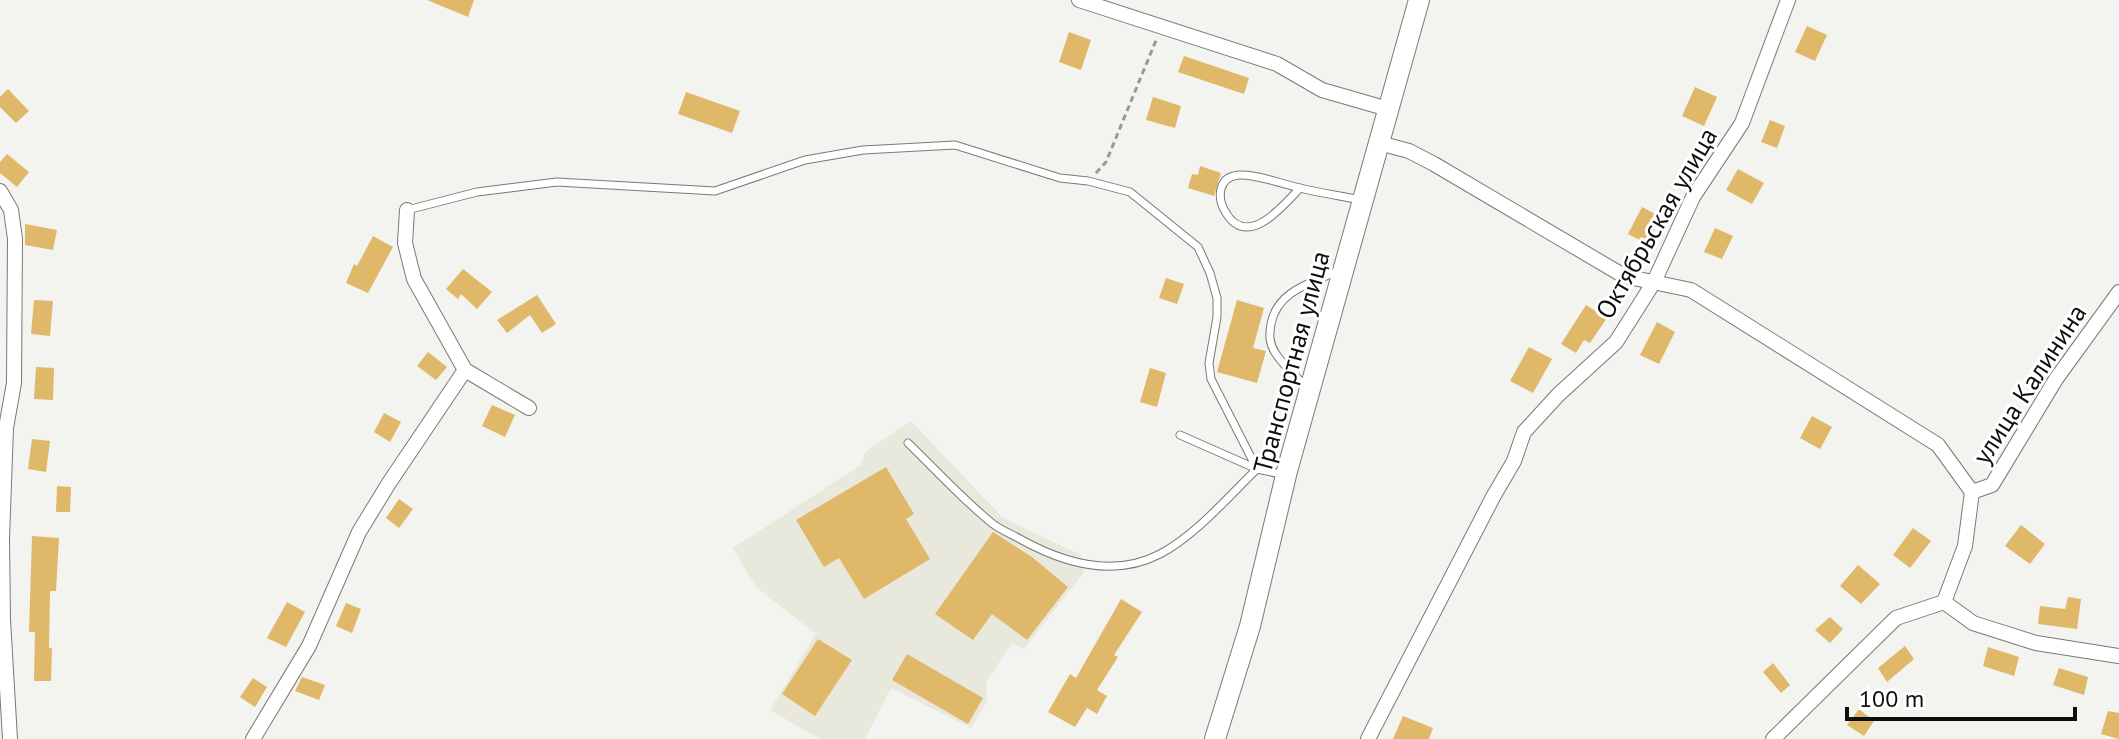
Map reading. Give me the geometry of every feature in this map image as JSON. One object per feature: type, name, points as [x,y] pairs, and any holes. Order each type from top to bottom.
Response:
[{"type":"main road","name":"Транспортная улица","points":[[1215,739],[1250,626],[1286,475],[1419,0]]},
{"type":"street","points":[[1079,0],[1277,64],[1322,90],[1388,109]]},
{"type":"street","name":"Октябрьская улица","points":[[1368,739],[1514,461],[1524,432],[1558,395],[1616,342],[1654,282],[1693,197],[1742,123],[1788,0]]},
{"type":"street","points":[[1379,143],[1409,151],[1434,164],[1624,276],[1691,290],[1938,445],[1972,492],[1965,546],[1944,602]]},
{"type":"street","points":[[0,191],[11,210],[15,239],[14,383],[6,428],[2,539],[10,739]]},
{"type":"street","points":[[407,210],[405,243],[414,279],[465,370],[529,408]]},
{"type":"street","name":"улица Калинина","points":[[1972,492],[1992,485],[2056,379],[2119,292]]},
{"type":"street","points":[[253,739],[309,646],[359,532],[465,370]]},
{"type":"street","points":[[1944,602],[1973,623],[2036,643],[2117,658]]},
{"type":"street","points":[[1773,739],[1896,618],[1944,602]]},
{"type":"lane","points":[[407,210],[477,192],[557,182],[715,191],[805,160],[863,150],[955,145],[1060,178],[1088,181],[1130,192],[1198,247],[1210,273],[1217,298],[1209,363],[1211,379],[1257,469]]},
{"type":"lane","points":[[1300,188],[1273,217],[1261,225],[1246,227],[1233,222],[1225,212],[1219,193],[1229,177],[1238,175],[1363,201]]},
{"type":"lane","points":[[1310,391],[1271,347],[1269,335],[1273,314],[1282,299],[1344,269]]},
{"type":"lane","points":[[1180,435],[1257,469],[1286,475]]},
{"type":"lane","points":[[908,443],[994,525],[1042,552],[1077,564],[1137,564],[1163,552],[1206,519],[1257,469]]},
{"type":"path","points":[[1088,181],[1106,162],[1162,27]]},
{"type":"shaded area","points":[[911,421],[1003,518],[1081,555],[1084,572],[1024,649],[1012,643],[986,682],[987,702],[971,728],[891,688],[865,739],[820,739],[770,710],[816,634],[756,587],[733,548],[861,465],[865,452]]},
{"type":"building","points":[[427,0],[474,0],[468,17]]},
{"type":"building","points":[[1807,26],[1827,35],[1815,61],[1795,52]]},
{"type":"building","points":[[1069,32],[1091,40],[1081,70],[1059,62]]},
{"type":"building","points":[[1184,56],[1249,78],[1244,94],[1178,72]]},
{"type":"building","points":[[1695,87],[1717,97],[1704,126],[1682,116]]},
{"type":"building","points":[[8,89],[29,111],[16,123],[0,107],[0,97]]},
{"type":"building","points":[[686,92],[740,111],[732,133],[678,114]]},
{"type":"building","points":[[1153,97],[1181,106],[1175,128],[1146,120]]},
{"type":"building","points":[[1770,120],[1785,126],[1777,148],[1761,142]]},
{"type":"building","points":[[7,154],[29,172],[17,187],[0,173],[0,162]]},
{"type":"building","points":[[1200,166],[1221,173],[1214,196],[1188,188],[1192,174],[1198,175]]},
{"type":"building","points":[[1738,169],[1764,183],[1752,204],[1726,190]]},
{"type":"building","points":[[1642,207],[1661,217],[1647,244],[1628,234]]},
{"type":"building","points":[[25,224],[57,230],[53,250],[25,245]]},
{"type":"building","points":[[1715,228],[1733,236],[1722,259],[1704,252]]},
{"type":"building","points":[[373,236],[393,247],[368,293],[346,283],[354,264],[357,266]]},
{"type":"building","points":[[463,269],[492,292],[477,309],[461,294],[458,299],[446,289]]},
{"type":"building","points":[[1166,278],[1184,284],[1177,304],[1159,298]]},
{"type":"building","points":[[537,295],[556,324],[542,333],[530,315],[507,333],[497,320]]},
{"type":"building","points":[[34,300],[53,301],[50,336],[31,334]]},
{"type":"building","points":[[1237,300],[1264,308],[1253,348],[1266,351],[1257,383],[1217,372]]},
{"type":"building","points":[[1586,305],[1607,318],[1590,343],[1584,340],[1576,353],[1561,344]]},
{"type":"building","points":[[1657,322],[1675,332],[1659,364],[1640,355]]},
{"type":"building","points":[[1529,347],[1552,359],[1533,393],[1510,381]]},
{"type":"building","points":[[428,352],[447,367],[436,380],[417,366]]},
{"type":"building","points":[[36,367],[54,368],[53,400],[34,399]]},
{"type":"building","points":[[1150,368],[1166,373],[1157,407],[1140,402]]},
{"type":"building","points":[[492,405],[515,415],[505,437],[482,426]]},
{"type":"building","points":[[384,413],[401,422],[390,442],[374,432]]},
{"type":"building","points":[[1812,416],[1832,427],[1820,449],[1800,438]]},
{"type":"building","points":[[32,439],[50,441],[46,472],[28,469]]},
{"type":"building","points":[[886,467],[914,514],[906,519],[930,559],[864,599],[839,558],[824,567],[796,520]]},
{"type":"building","points":[[57,486],[71,487],[70,512],[56,512]]},
{"type":"building","points":[[399,499],[413,509],[399,528],[386,518]]},
{"type":"building","points":[[2021,525],[2045,544],[2030,564],[2005,546]]},
{"type":"building","points":[[1913,528],[1931,541],[1910,568],[1893,555]]},
{"type":"building","points":[[993,532],[1032,557],[1068,587],[1027,640],[992,614],[973,640],[935,614]]},
{"type":"building","points":[[32,536],[59,538],[56,591],[50,591],[51,681],[34,681],[35,632],[29,632]]},
{"type":"building","points":[[1858,565],[1880,584],[1861,604],[1840,586]]},
{"type":"building","points":[[2068,597],[2081,599],[2077,629],[2038,624],[2040,606],[2065,609]]},
{"type":"building","points":[[1121,599],[1142,612],[1114,655],[1118,657],[1097,690],[1107,696],[1097,714],[1087,708],[1075,727],[1048,712],[1070,674],[1076,678]]},
{"type":"building","points":[[287,602],[305,612],[286,647],[267,638]]},
{"type":"building","points":[[346,603],[361,609],[352,633],[336,626]]},
{"type":"building","points":[[1830,617],[1843,629],[1830,643],[1815,630]]},
{"type":"building","points":[[818,639],[852,660],[815,716],[782,694]]},
{"type":"building","points":[[1905,646],[1914,659],[1887,682],[1878,668]]},
{"type":"building","points":[[1988,647],[2019,657],[2014,676],[1983,666]]},
{"type":"building","points":[[907,654],[983,698],[968,724],[892,680]]},
{"type":"building","points":[[1773,663],[1790,685],[1781,693],[1763,672]]},
{"type":"building","points":[[2059,668],[2088,677],[2084,695],[2053,685]]},
{"type":"building","points":[[302,677],[325,685],[319,700],[295,691]]},
{"type":"building","points":[[253,678],[267,687],[255,707],[240,697]]},
{"type":"building","points":[[1859,709],[1874,721],[1864,736],[1847,725]]},
{"type":"building","points":[[2108,711],[2119,713],[2119,739],[2101,734]]},
{"type":"building","points":[[1403,716],[1433,728],[1429,739],[1393,739]]}]
